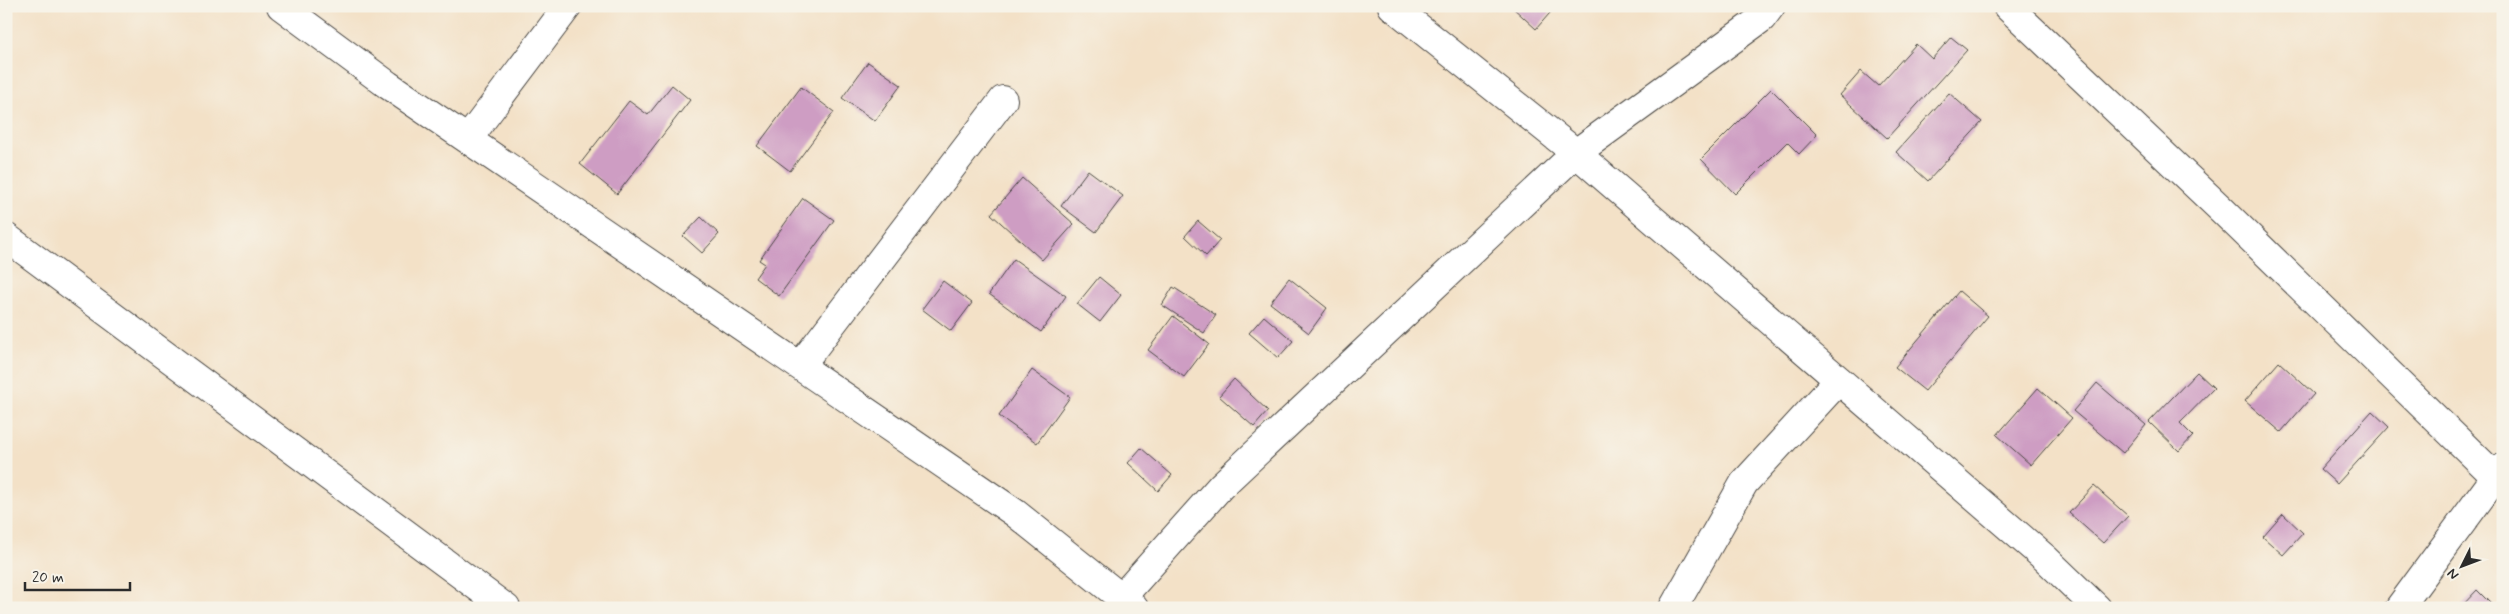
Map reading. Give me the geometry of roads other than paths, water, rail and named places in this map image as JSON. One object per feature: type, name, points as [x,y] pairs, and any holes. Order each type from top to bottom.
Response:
[{"type":"street","points":[[281,6],[388,85],[1015,513],[1127,603],[1221,486],[1576,153],[1762,18],[1771,6]]},
{"type":"street","points":[[468,139],[568,6]]},
{"type":"street","points":[[1392,6],[1576,153],[2046,559],[2097,608]]},
{"type":"street","points":[[2007,6],[2500,475],[2398,608]]},
{"type":"street","points":[[800,366],[1003,100]]},
{"type":"street","points":[[6,237],[506,608]]},
{"type":"street","points":[[1673,608],[1744,483],[1839,380]]}]
